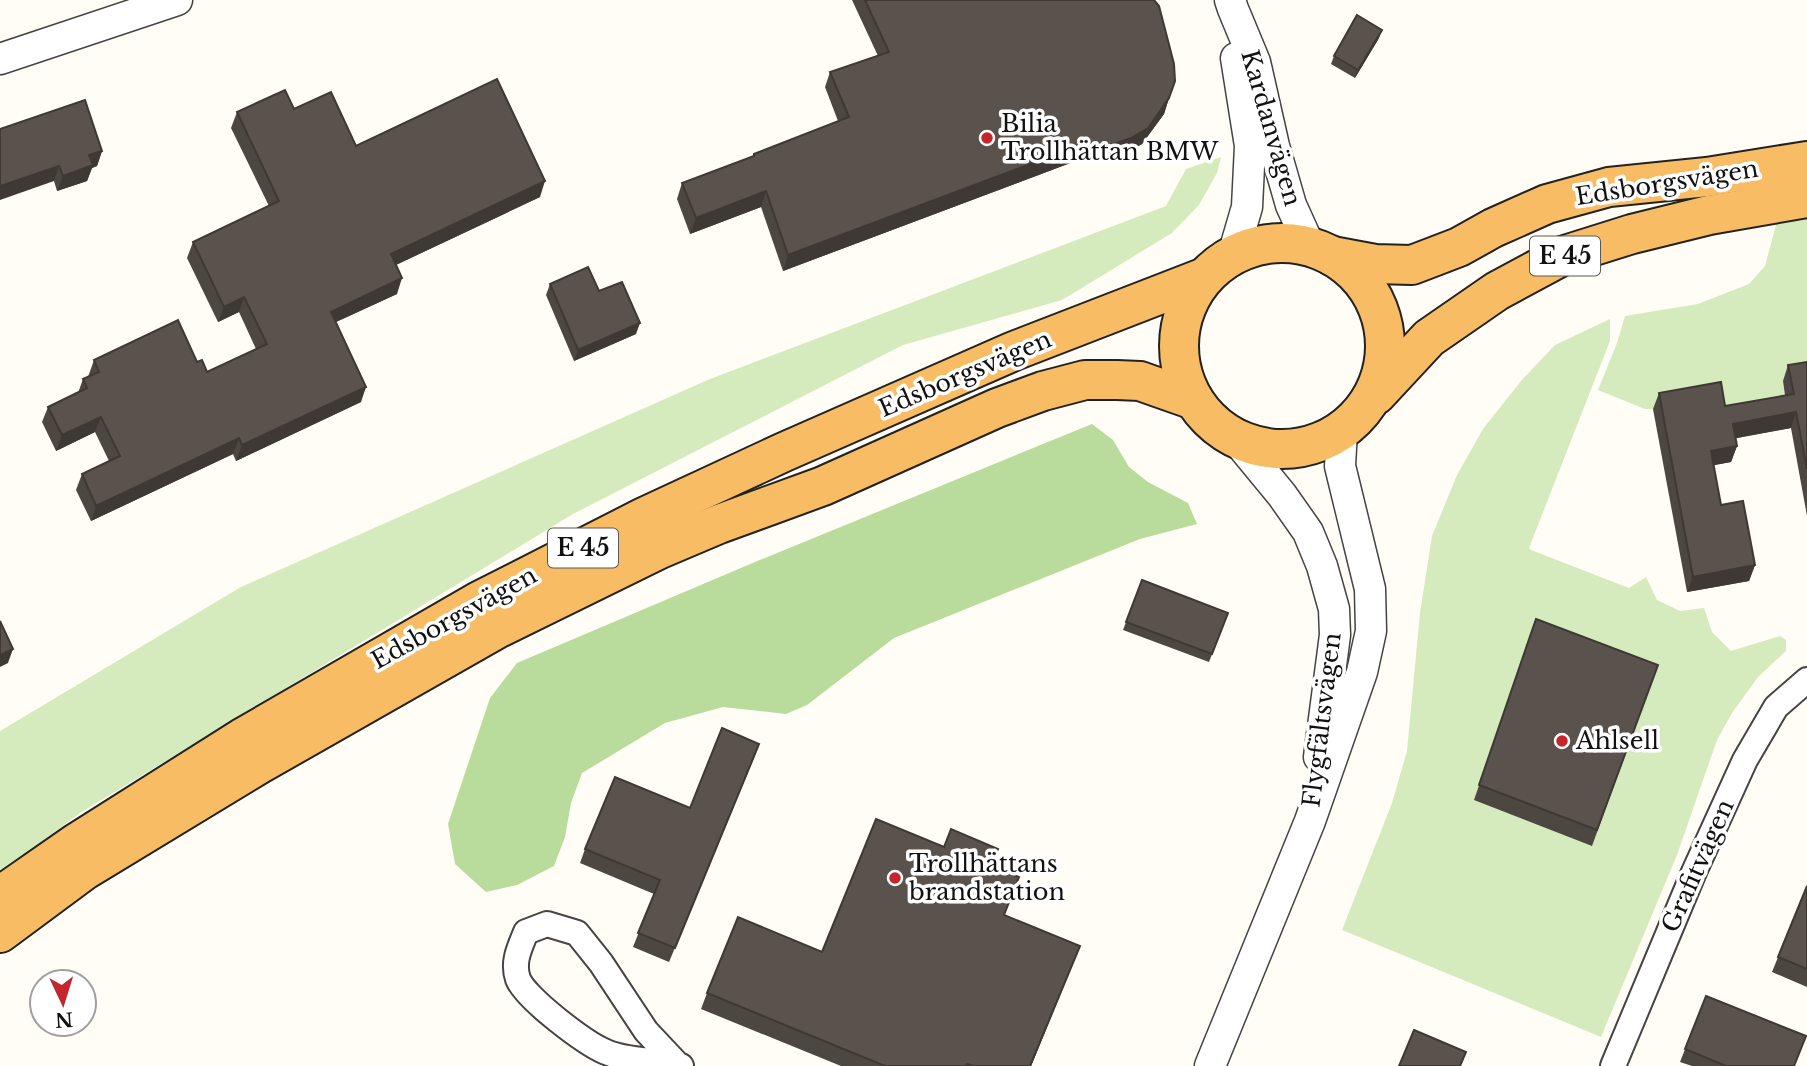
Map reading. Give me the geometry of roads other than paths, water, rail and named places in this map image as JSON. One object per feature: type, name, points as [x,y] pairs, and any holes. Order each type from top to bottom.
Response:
[{"type":"highway","name":"Edsborgsvägen","points":[[1321,251],[1375,264],[1412,265],[1459,247],[1493,228],[1547,204],[1609,187],[1707,177],[1807,162]]},
{"type":"highway","name":"Edsborgsvägen","points":[[1355,417],[1429,338],[1497,291],[1562,256],[1632,234],[1709,215],[1807,198]]},
{"type":"highway","name":"E 45","points":[[1321,251],[1297,244],[1270,244],[1258,246],[1219,266],[1190,299],[1181,323],[1180,363],[1187,388],[1205,415],[1235,438],[1252,445],[1270,449],[1308,446],[1326,440],[1355,417]]},
{"type":"highway","points":[[1321,251],[1346,265],[1359,277],[1369,290],[1382,322],[1385,356],[1379,381],[1355,417]]},
{"type":"highway","name":"Edsborgsvägen","points":[[0,896],[76,843],[242,738],[503,589],[645,517],[784,452],[1014,351],[1219,266]]},
{"type":"highway","name":"Edsborgsvägen","points":[[0,933],[85,870],[258,765],[497,629],[660,548],[823,486],[997,408],[1043,391],[1085,380],[1140,381],[1194,400]]},
{"type":"street","points":[[0,60],[177,0]]},
{"type":"street","name":"Kardanvägen","points":[[1231,5],[1255,62],[1291,205],[1321,251]]},
{"type":"street","name":"Kardanvägen","points":[[1219,266],[1247,207],[1250,146],[1231,5]]},
{"type":"street","name":"Flygfältsvägen","points":[[1210,1066],[1310,821],[1362,672],[1371,631],[1370,589],[1340,466],[1355,417]]},
{"type":"street","name":"Flygfältsvägen","points":[[1235,438],[1282,495],[1308,532],[1322,566],[1334,609],[1335,635],[1310,821]]},
{"type":"street","name":"Grafitvägen","points":[[1613,1066],[1694,872],[1745,760],[1776,707],[1807,680]]},
{"type":"street","points":[[547,924],[577,933],[601,963],[646,1031],[679,1065],[648,1062],[606,1052],[572,1031],[540,1005],[519,980],[516,958],[526,932],[547,924]]},
{"type":"place","name":"Bilia Trollhättan BMW","points":[[987,138]]},
{"type":"place","name":"Ahlsell","points":[[1562,741]]},
{"type":"place","name":"Trollhättans brandstation","points":[[895,878]]}]
